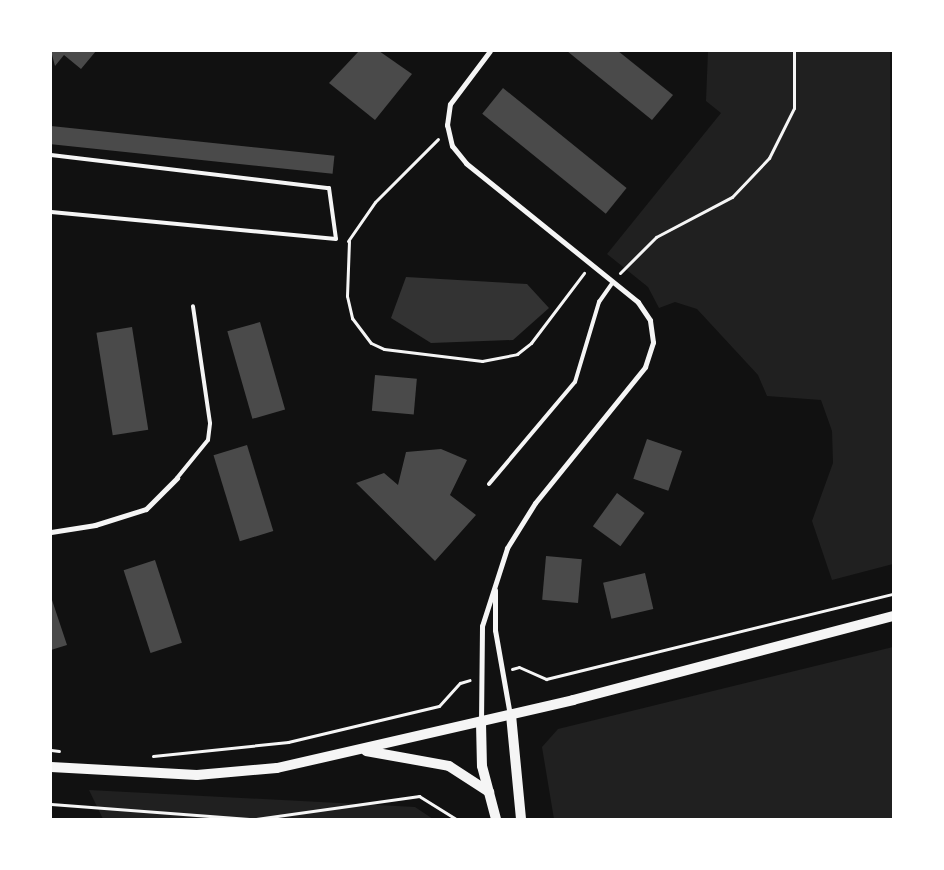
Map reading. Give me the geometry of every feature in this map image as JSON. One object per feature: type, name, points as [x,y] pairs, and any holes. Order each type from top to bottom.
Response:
[{"type":"main road","points":[[51,767],[197,776],[277,768],[510,715],[893,616]]},
{"type":"main road","points":[[510,715],[521,819]]},
{"type":"main road","points":[[481,722],[482,766],[496,819]]},
{"type":"main road","points":[[361,750],[449,766],[489,792]]},
{"type":"street","points":[[481,722],[480,638],[500,568],[524,517],[650,358],[653,336],[648,316],[613,282],[462,159],[448,131],[453,99],[490,51]]},
{"type":"street","points":[[51,532],[95,525],[146,509],[177,478]]},
{"type":"street","points":[[500,568],[493,620],[510,715]]},
{"type":"lane","points":[[51,154],[329,188],[336,239],[51,212]]},
{"type":"lane","points":[[489,484],[574,382],[599,302],[613,282]]},
{"type":"lane","points":[[177,478],[208,440],[210,423],[193,306]]},
{"type":"path","points":[[613,282],[634,254],[656,237],[732,197],[769,158],[794,108],[794,51]]},
{"type":"path","points":[[448,131],[375,202],[349,241],[347,296],[352,318],[371,343],[384,349],[482,361],[517,354],[531,344],[591,263]]},
{"type":"path","points":[[336,239],[349,241]]},
{"type":"path","points":[[51,804],[254,819],[419,796],[456,819]]},
{"type":"shaded area","points":[[708,51],[890,51],[893,564],[832,580],[812,521],[833,463],[832,431],[821,400],[767,396],[758,375],[697,309],[675,302],[659,308],[648,287],[607,254],[721,113],[706,101]]},
{"type":"shaded area","points":[[406,277],[527,284],[549,308],[513,340],[431,343],[391,318]]},
{"type":"shaded area","points":[[893,647],[893,819],[554,819],[542,747],[558,729]]},
{"type":"shaded area","points":[[89,790],[415,807],[433,819],[103,819]]},
{"type":"building","points":[[51,51],[96,51],[81,69],[64,55],[55,66]]},
{"type":"building","points":[[359,51],[379,51],[412,74],[375,120],[329,83]]},
{"type":"building","points":[[567,51],[618,51],[673,95],[652,120]]},
{"type":"building","points":[[503,88],[627,188],[606,214],[482,114]]},
{"type":"building","points":[[51,126],[334,156],[333,174],[51,144]]},
{"type":"building","points":[[260,322],[285,409],[252,419],[227,331]]},
{"type":"building","points":[[132,327],[148,430],[113,435],[96,333]]},
{"type":"building","points":[[375,375],[417,379],[414,415],[372,411]]},
{"type":"building","points":[[647,439],[682,451],[668,491],[633,479]]},
{"type":"building","points":[[247,445],[273,531],[240,541],[214,455]]},
{"type":"building","points":[[441,449],[467,460],[450,495],[476,515],[435,561],[356,483],[384,473],[398,485],[406,452]]},
{"type":"building","points":[[617,493],[645,513],[620,546],[593,526]]},
{"type":"building","points":[[546,556],[582,559],[578,603],[542,600]]},
{"type":"building","points":[[155,560],[182,643],[150,653],[124,570]]},
{"type":"building","points":[[645,573],[653,609],[611,619],[603,583]]},
{"type":"building","points":[[51,597],[67,645],[51,650]]}]
